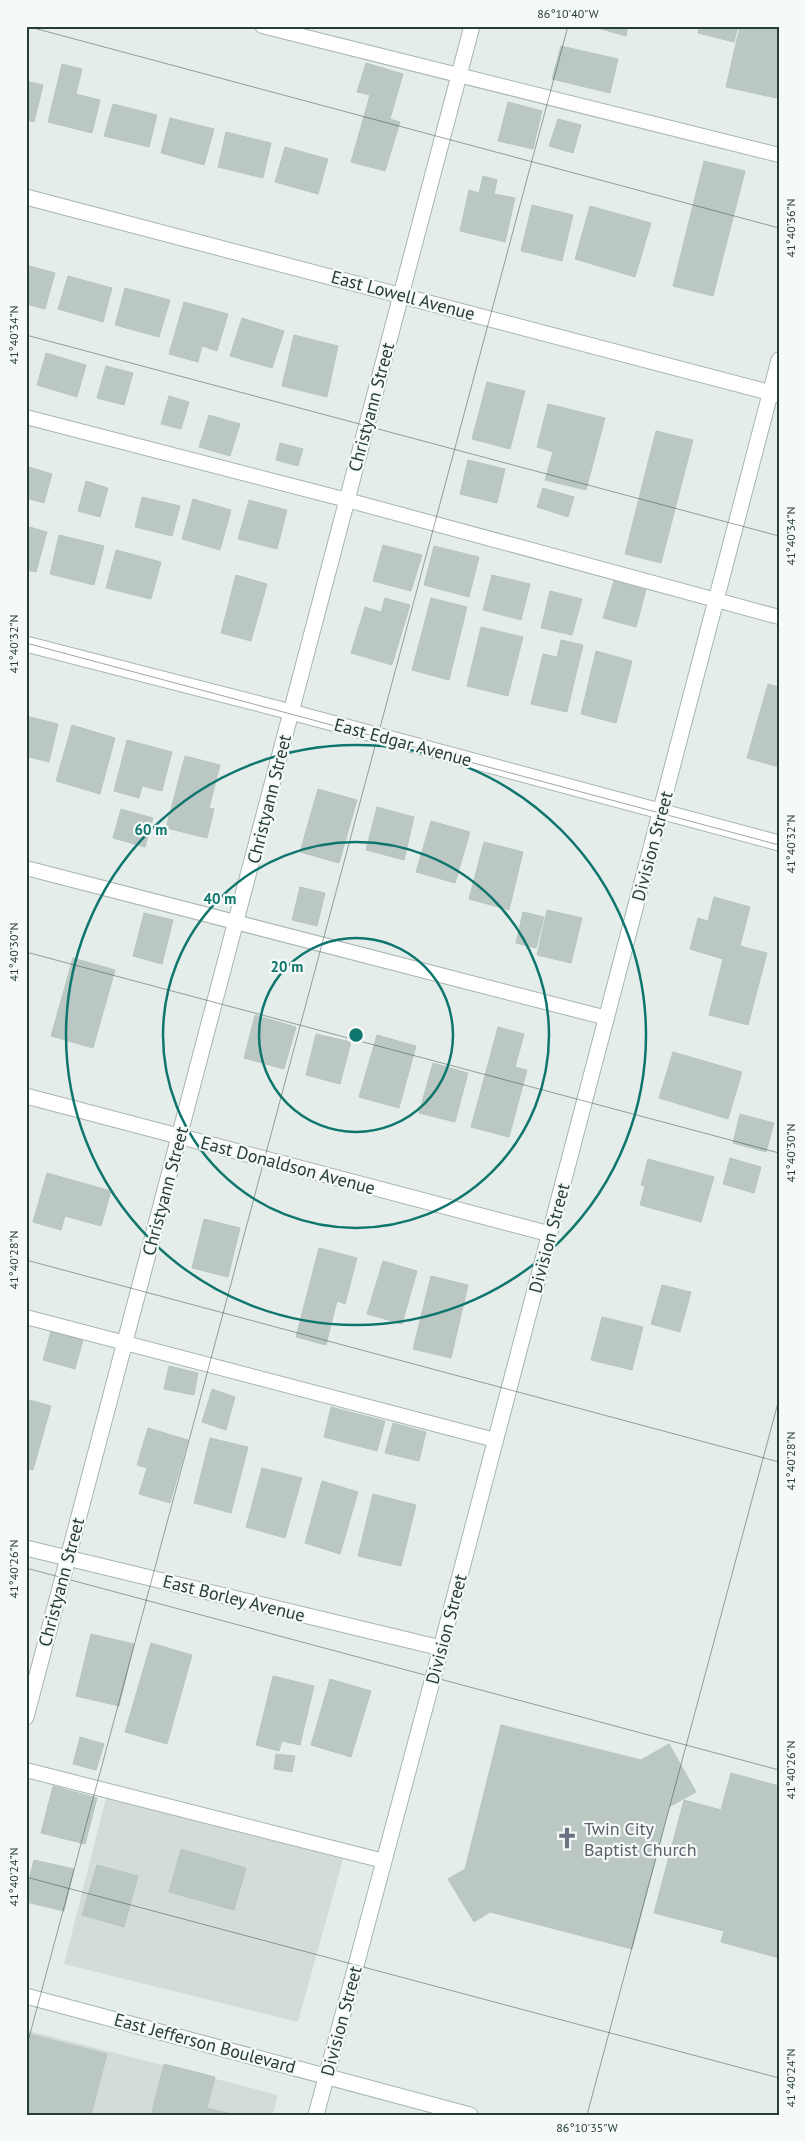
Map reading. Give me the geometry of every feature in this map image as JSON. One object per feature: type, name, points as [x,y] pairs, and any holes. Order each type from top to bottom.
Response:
[{"type":"street","name":"Christyann Street","points":[[26,1717],[237,923],[472,26]]},
{"type":"street","name":"East Lowell Avenue","points":[[26,197],[774,394]]},
{"type":"street","name":"Division Street","points":[[316,2115],[441,1648],[716,601],[774,394],[779,360]]},
{"type":"street","name":"East Edgar Avenue","points":[[26,644],[291,712],[779,843]]},
{"type":"street","name":"East Donaldson Avenue","points":[[26,1096],[550,1234]]},
{"type":"street","name":"East Borley Avenue","points":[[26,1548],[441,1648]]},
{"type":"street","name":"East Jefferson Boulevard","points":[[26,1996],[470,2115]]},
{"type":"lane","points":[[262,26],[459,77],[779,155]]},
{"type":"lane","points":[[26,417],[347,500],[779,617]]},
{"type":"lane","points":[[26,868],[607,1018]]},
{"type":"lane","points":[[26,1317],[125,1341],[495,1440]]},
{"type":"lane","points":[[26,1770],[384,1861]]},
{"type":"shaded area","points":[[106,1798],[343,1859],[298,2022],[64,1964]]},
{"type":"shaded area","points":[[26,2030],[278,2095],[273,2115],[26,2115]]},
{"type":"building","points":[[591,26],[628,26],[626,36]]},
{"type":"building","points":[[699,26],[738,26],[734,42],[698,33]]},
{"type":"building","points":[[740,26],[779,26],[779,87],[776,98],[726,87]]},
{"type":"building","points":[[561,46],[618,59],[610,93],[552,79]]},
{"type":"building","points":[[366,63],[403,74],[390,119],[400,122],[385,171],[351,162],[370,95],[357,92]]},
{"type":"building","points":[[62,64],[82,69],[76,94],[100,100],[92,133],[48,122]]},
{"type":"building","points":[[26,81],[43,85],[34,122],[26,120]]},
{"type":"building","points":[[508,102],[542,111],[533,149],[498,141]]},
{"type":"building","points":[[113,104],[157,115],[149,147],[104,136]]},
{"type":"building","points":[[170,118],[214,129],[204,165],[161,153]]},
{"type":"building","points":[[558,119],[581,125],[573,153],[549,146]]},
{"type":"building","points":[[226,132],[271,143],[263,178],[218,167]]},
{"type":"building","points":[[285,147],[328,159],[318,194],[275,182]]},
{"type":"building","points":[[704,161],[745,171],[713,296],[673,286]]},
{"type":"building","points":[[483,176],[497,180],[494,194],[515,198],[505,242],[460,231],[469,190],[479,193]]},
{"type":"building","points":[[532,205],[573,215],[562,261],[521,251]]},
{"type":"building","points":[[590,206],[651,223],[635,277],[575,259]]},
{"type":"building","points":[[26,265],[55,273],[45,309],[26,304]]},
{"type":"building","points":[[68,276],[112,288],[103,322],[58,309]]},
{"type":"building","points":[[125,288],[170,300],[159,337],[115,325]]},
{"type":"building","points":[[184,302],[228,314],[217,351],[202,346],[198,362],[169,354]]},
{"type":"building","points":[[242,318],[284,331],[272,368],[230,356]]},
{"type":"building","points":[[294,335],[338,346],[327,397],[282,386]]},
{"type":"building","points":[[46,353],[86,365],[77,397],[37,385]]},
{"type":"building","points":[[106,366],[133,373],[124,405],[97,398]]},
{"type":"building","points":[[487,382],[525,391],[510,449],[472,439]]},
{"type":"building","points":[[169,396],[189,402],[181,429],[161,424]]},
{"type":"building","points":[[548,404],[605,418],[586,490],[545,480],[553,452],[537,447]]},
{"type":"building","points":[[209,415],[240,424],[230,456],[199,447]]},
{"type":"building","points":[[656,431],[693,440],[661,563],[625,554]]},
{"type":"building","points":[[280,443],[303,449],[298,466],[276,460]]},
{"type":"building","points":[[468,460],[505,469],[497,503],[460,494]]},
{"type":"building","points":[[29,467],[52,474],[44,503],[26,498],[26,477]]},
{"type":"building","points":[[86,481],[108,488],[100,517],[78,511]]},
{"type":"building","points":[[543,488],[574,497],[568,517],[537,507]]},
{"type":"building","points":[[142,497],[180,506],[172,536],[135,527]]},
{"type":"building","points":[[193,499],[231,510],[220,550],[182,539]]},
{"type":"building","points":[[249,500],[287,510],[277,549],[238,539]]},
{"type":"building","points":[[26,526],[47,532],[36,572],[26,570]]},
{"type":"building","points":[[59,535],[104,546],[94,585],[50,574]]},
{"type":"building","points":[[383,545],[422,555],[411,591],[373,581]]},
{"type":"building","points":[[434,546],[479,557],[469,597],[424,585]]},
{"type":"building","points":[[116,550],[161,562],[151,599],[106,588]]},
{"type":"building","points":[[236,575],[267,584],[251,641],[221,633]]},
{"type":"building","points":[[492,575],[530,584],[521,620],[483,610]]},
{"type":"building","points":[[614,581],[646,590],[636,627],[603,618]]},
{"type":"building","points":[[550,591],[582,599],[572,635],[541,628]]},
{"type":"building","points":[[385,598],[410,605],[392,665],[351,653],[365,607],[381,612]]},
{"type":"building","points":[[431,598],[467,607],[449,680],[412,670]]},
{"type":"building","points":[[481,627],[523,637],[508,696],[467,686]]},
{"type":"building","points":[[561,640],[583,645],[567,712],[531,704],[543,654],[557,657]]},
{"type":"building","points":[[596,651],[632,661],[616,723],[581,714]]},
{"type":"building","points":[[768,684],[779,687],[779,767],[747,758]]},
{"type":"building","points":[[26,716],[58,724],[49,762],[26,756]]},
{"type":"building","points":[[72,725],[115,738],[100,794],[56,781]]},
{"type":"building","points":[[127,740],[172,752],[162,791],[142,786],[139,798],[114,791]]},
{"type":"building","points":[[185,756],[220,765],[209,808],[214,809],[207,838],[166,828]]},
{"type":"building","points":[[318,789],[357,800],[339,863],[300,852]]},
{"type":"building","points":[[377,807],[414,817],[404,860],[366,850]]},
{"type":"building","points":[[121,809],[153,818],[145,847],[113,838]]},
{"type":"building","points":[[431,821],[470,832],[455,883],[416,872]]},
{"type":"building","points":[[484,842],[523,852],[509,910],[469,899]]},
{"type":"building","points":[[300,887],[325,893],[317,926],[292,920]]},
{"type":"building","points":[[714,897],[750,907],[740,946],[767,953],[748,1025],[709,1015],[723,959],[690,949],[698,918],[708,921]]},
{"type":"building","points":[[547,910],[582,918],[571,963],[537,955]]},
{"type":"building","points":[[523,912],[544,917],[536,948],[516,943]]},
{"type":"building","points":[[144,913],[173,920],[162,964],[133,956]]},
{"type":"building","points":[[73,958],[115,970],[93,1048],[51,1036]]},
{"type":"building","points":[[255,1015],[296,1027],[284,1069],[244,1058]]},
{"type":"building","points":[[498,1027],[524,1034],[515,1067],[527,1070],[509,1137],[471,1127]]},
{"type":"building","points":[[316,1034],[351,1042],[340,1084],[306,1075]]},
{"type":"building","points":[[377,1035],[416,1046],[399,1108],[359,1097]]},
{"type":"building","points":[[673,1052],[742,1072],[728,1119],[659,1098]]},
{"type":"building","points":[[433,1063],[468,1073],[455,1122],[419,1113]]},
{"type":"building","points":[[740,1114],[774,1123],[766,1152],[733,1143]]},
{"type":"building","points":[[730,1158],[761,1167],[754,1193],[723,1184]]},
{"type":"building","points":[[648,1159],[714,1177],[701,1222],[640,1205],[645,1186],[641,1185]]},
{"type":"building","points":[[47,1173],[111,1191],[101,1226],[65,1216],[61,1230],[33,1222]]},
{"type":"building","points":[[204,1219],[240,1228],[228,1277],[192,1268]]},
{"type":"building","points":[[319,1248],[357,1258],[345,1304],[337,1301],[326,1345],[296,1337]]},
{"type":"building","points":[[383,1261],[417,1271],[402,1324],[367,1314]]},
{"type":"building","points":[[431,1276],[468,1285],[451,1358],[413,1349]]},
{"type":"building","points":[[662,1285],[691,1292],[680,1332],[651,1324]]},
{"type":"building","points":[[602,1317],[643,1327],[632,1370],[591,1360]]},
{"type":"building","points":[[51,1331],[83,1340],[75,1369],[43,1360]]},
{"type":"building","points":[[169,1366],[198,1373],[194,1395],[164,1389]]},
{"type":"building","points":[[212,1389],[235,1397],[226,1430],[202,1422]]},
{"type":"building","points":[[26,1399],[51,1406],[33,1470],[26,1468]]},
{"type":"building","points":[[331,1407],[385,1421],[377,1451],[324,1437]]},
{"type":"building","points":[[393,1423],[426,1432],[419,1461],[385,1453]]},
{"type":"building","points":[[148,1428],[188,1440],[170,1503],[139,1494],[147,1468],[137,1465]]},
{"type":"building","points":[[210,1438],[248,1447],[231,1513],[194,1503]]},
{"type":"building","points":[[262,1468],[302,1478],[285,1538],[246,1527]]},
{"type":"building","points":[[322,1481],[358,1492],[340,1554],[305,1543]]},
{"type":"building","points":[[373,1494],[416,1505],[401,1566],[358,1556]]},
{"type":"building","points":[[91,1634],[134,1644],[119,1706],[76,1696]]},
{"type":"building","points":[[151,1643],[192,1655],[167,1744],[125,1732]]},
{"type":"building","points":[[273,1676],[314,1686],[300,1745],[282,1741],[279,1751],[256,1745]]},
{"type":"building","points":[[330,1679],[371,1691],[351,1757],[311,1745]]},
{"type":"building","name":"Twin City Baptist Church","points":[[501,1725],[641,1760],[669,1744],[696,1792],[669,1807],[632,1949],[490,1912],[474,1922],[448,1879],[465,1869]]},
{"type":"building","points":[[80,1737],[104,1744],[96,1770],[73,1764]]},
{"type":"building","points":[[276,1754],[295,1756],[292,1772],[274,1769]]},
{"type":"building","points":[[731,1773],[779,1786],[779,1958],[721,1942],[724,1931],[654,1913],[684,1800],[721,1810]]},
{"type":"building","points":[[53,1786],[97,1798],[85,1844],[41,1833]]},
{"type":"building","points":[[181,1849],[246,1868],[234,1910],[169,1892]]},
{"type":"building","points":[[34,1860],[74,1869],[64,1911],[26,1902],[26,1891]]},
{"type":"building","points":[[97,1865],[138,1876],[124,1927],[82,1915]]},
{"type":"building","points":[[26,2033],[107,2054],[91,2115],[26,2115]]},
{"type":"building","points":[[164,2064],[215,2077],[207,2108],[235,2115],[151,2115]]},
{"type":"place","name":"Twin City Baptist Church","points":[[567,1838]]}]
